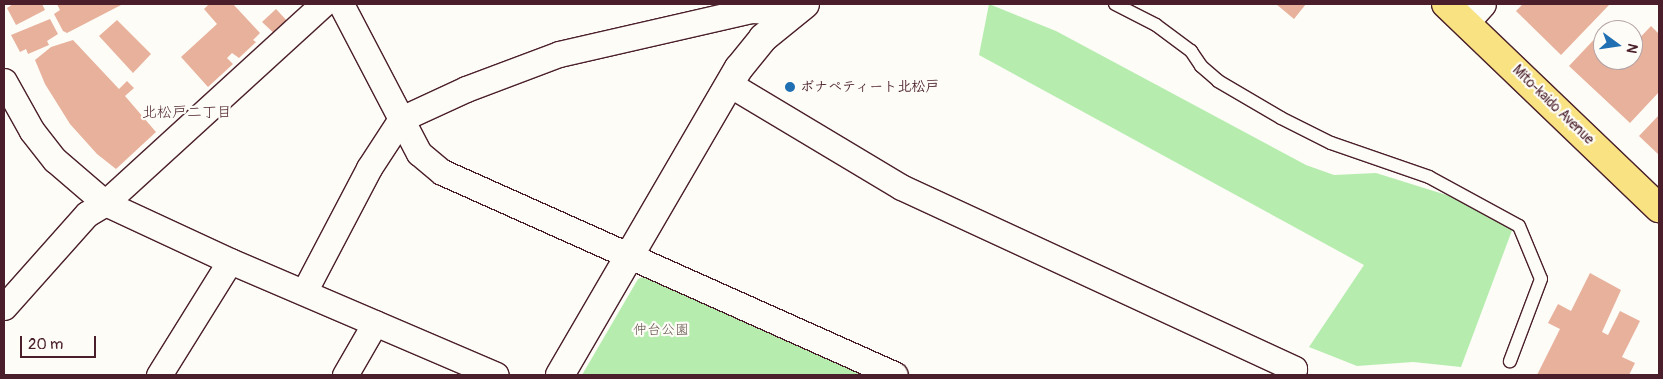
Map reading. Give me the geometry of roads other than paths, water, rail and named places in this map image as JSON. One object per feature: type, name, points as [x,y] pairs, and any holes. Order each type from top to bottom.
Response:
[{"type":"highway","name":"Mito-kaido Avenue","points":[[1446,4],[1474,13],[1659,208]]},
{"type":"street","points":[[4,307],[87,214],[105,204],[323,4]]},
{"type":"street","points":[[341,4],[419,153],[442,172],[884,373]]},
{"type":"street","points":[[560,375],[729,84],[763,38],[782,19],[805,4]]},
{"type":"street","points":[[304,292],[369,168],[401,119],[466,89],[559,54],[752,10],[768,10],[782,19]]},
{"type":"street","points":[[4,83],[32,131],[55,160],[105,204],[230,262],[496,375]]},
{"type":"street","points":[[729,84],[901,187],[1294,369],[1291,375]]},
{"type":"street","points":[[160,375],[230,262]]},
{"type":"street","points":[[345,375],[375,323]]},
{"type":"lane","points":[[1115,4],[1156,25],[1191,51],[1201,66],[1218,81],[1281,118],[1331,143],[1429,177],[1519,226],[1541,279],[1510,361]]},
{"type":"place","name":"ボナペティート北松戸","points":[[790,87]]},
{"type":"district","name":"北松戸二丁目","points":[[187,113]]},
{"type":"park label","name":"仲台公園","points":[[661,330]]}]
